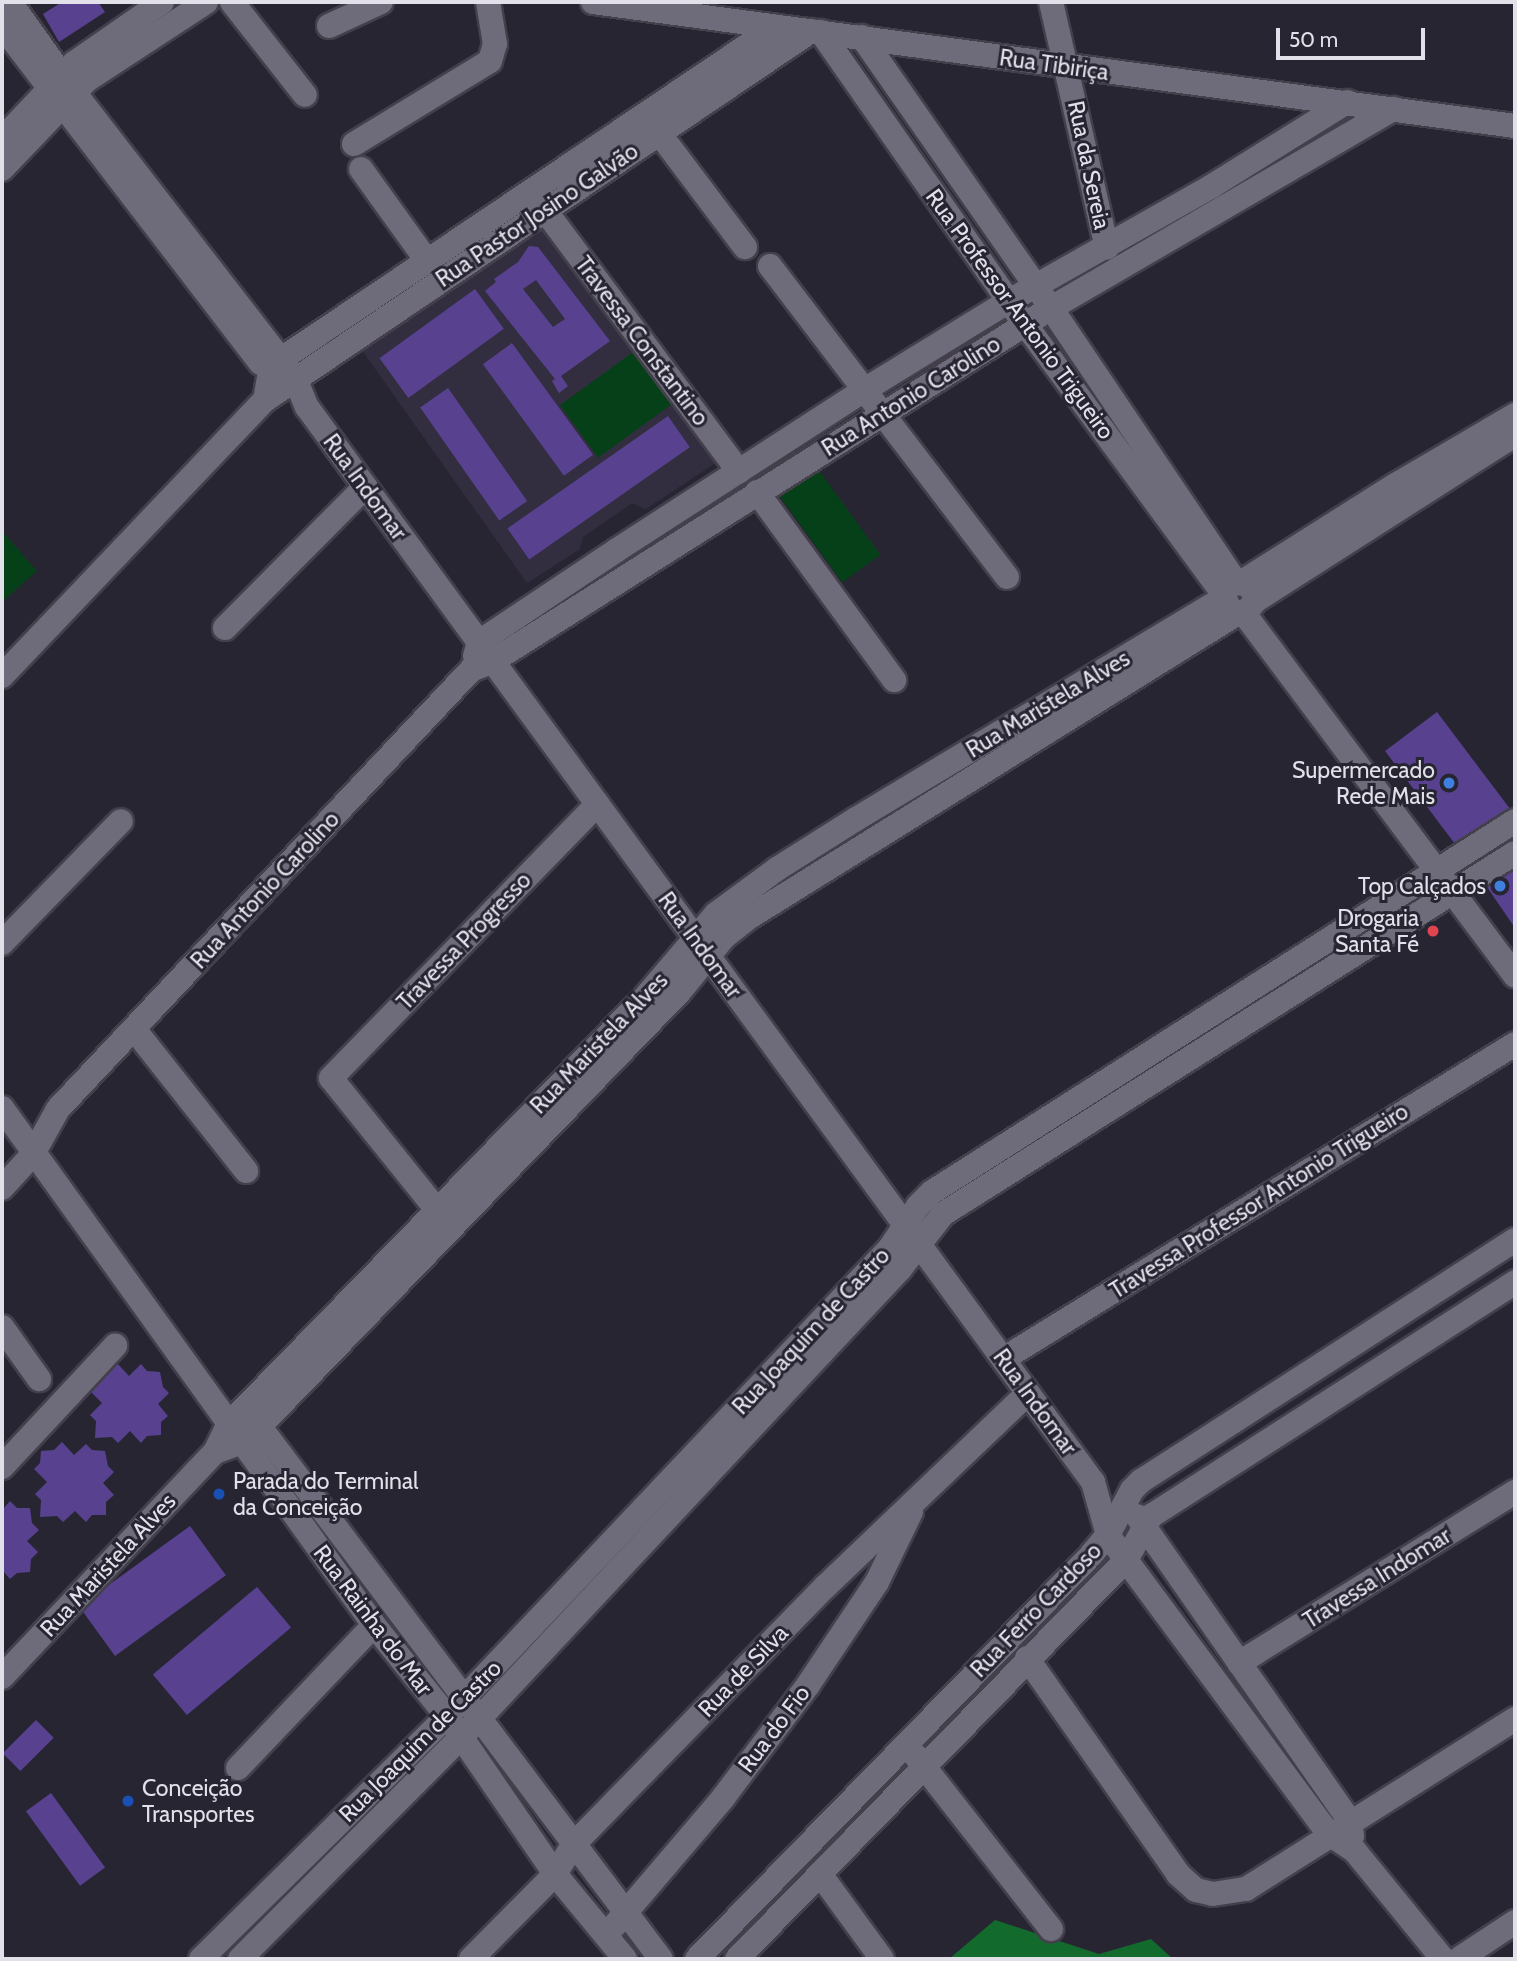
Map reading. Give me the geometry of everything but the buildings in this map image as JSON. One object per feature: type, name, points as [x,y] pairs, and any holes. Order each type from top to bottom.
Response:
[{"type":"street","name":"Rua Indomar","points":[[10,2],[62,90],[278,380],[307,407],[481,658],[597,804],[1093,1482],[1108,1535],[1126,1560],[1329,1834],[1354,1850],[1443,1959]]},
{"type":"street","points":[[2,169],[62,90],[86,53],[162,2]]},
{"type":"street","points":[[2,139],[62,90],[99,71],[206,2]]},
{"type":"street","points":[[232,2],[304,94]]},
{"type":"street","points":[[329,26],[381,2]]},
{"type":"street","points":[[354,144],[490,61],[495,44],[488,2]]},
{"type":"street","name":"Rua Tibiriça","points":[[593,2],[1515,126]]},
{"type":"street","name":"Rua da Sereia","points":[[1051,2],[1107,247]]},
{"type":"street","name":"Rua Indomar","points":[[2,26],[62,90]]},
{"type":"street","name":"Rua Pastor Josino Galvão","points":[[2,676],[278,380],[427,261],[775,27]]},
{"type":"street","name":"Rua Pastor Josino Galvão","points":[[278,380],[816,31]]},
{"type":"street","name":"Rua Professor Antonio Trigueiro","points":[[816,31],[1025,324],[1239,599]]},
{"type":"street","name":"Rua Professor Antonio Trigueiro","points":[[862,37],[1051,308],[1294,681],[1515,975]]},
{"type":"street","name":"Rua Antonio Carolino","points":[[2,1188],[33,1154],[58,1109],[481,658],[617,550],[866,390],[1347,102]]},
{"type":"street","name":"Rua Antonio Carolino","points":[[481,658],[633,571],[1051,308],[1393,109]]},
{"type":"street","points":[[659,133],[745,247]]},
{"type":"street","points":[[361,169],[427,261]]},
{"type":"street","name":"Travessa Constantino","points":[[544,209],[739,472]]},
{"type":"street","points":[[770,266],[1007,577]]},
{"type":"street","name":"Rua Maristela Alves","points":[[1239,599],[1397,484],[1515,415]]},
{"type":"street","name":"Rua Maristela Alves","points":[[2,1677],[702,947],[716,914],[777,869],[1515,435]]},
{"type":"street","points":[[225,628],[365,487]]},
{"type":"street","points":[[757,492],[894,680]]},
{"type":"street","points":[[617,550],[633,571]]},
{"type":"street","name":"Travessa Progresso","points":[[437,1210],[331,1078],[597,804]]},
{"type":"street","points":[[2,943],[121,821]]},
{"type":"street","name":"Rua Joaquim de Castro","points":[[240,1959],[470,1728],[912,1235],[918,1206],[951,1178],[1515,821]]},
{"type":"street","name":"Rua Joaquim de Castro","points":[[201,1959],[455,1707],[890,1248],[930,1227],[959,1202],[1515,853]]},
{"type":"street","name":"Rua Maristela Alves","points":[[244,1425],[437,1210],[647,995],[702,947]]},
{"type":"street","points":[[134,1029],[246,1171]]},
{"type":"street","name":"Travessa Professor Antonio Trigueiro","points":[[1003,1359],[1515,1044]]},
{"type":"street","name":"Rua Antonio Carolino","points":[[7,1127],[58,1109]]},
{"type":"street","name":"Rua Rainha do Mar","points":[[7,1127],[33,1154],[244,1425],[455,1707],[555,1874],[625,1959]]},
{"type":"street","name":"Rua Ferro Cardoso","points":[[696,1959],[1108,1535],[1126,1499],[1142,1481],[1515,1240]]},
{"type":"street","name":"Rua Ferro Cardoso","points":[[737,1959],[1027,1658],[1126,1560],[1143,1525],[1151,1516],[1515,1282]]},
{"type":"street","points":[[2,1326],[39,1379]]},
{"type":"street","points":[[2,1467],[115,1346]]},
{"type":"street","name":"Rua de Silva","points":[[471,1959],[555,1874],[574,1844],[826,1586],[1028,1393]]},
{"type":"street","points":[[1261,1404],[1280,1432]]},
{"type":"street","name":"Rua Rainha do Mar","points":[[244,1425],[374,1625],[455,1707]]},
{"type":"street","points":[[1199,1444],[1217,1472]]},
{"type":"street","name":"Rua Indomar","points":[[1093,1482],[1126,1499],[1350,1821],[1354,1850]]},
{"type":"street","name":"Travessa Indomar","points":[[1239,1663],[1515,1492]]},
{"type":"street","name":"Rua do Fio","points":[[606,1934],[723,1798],[808,1685],[877,1582],[896,1547],[913,1505]]},
{"type":"street","points":[[238,1768],[374,1625]]},
{"type":"street","points":[[1027,1658],[1189,1885],[1213,1894],[1246,1889],[1329,1834],[1515,1719]]},
{"type":"street","name":"Rua Rainha do Mar","points":[[470,1728],[574,1844],[661,1959]]},
{"type":"street","points":[[906,1744],[1051,1929]]},
{"type":"street","points":[[820,1874],[882,1959]]},
{"type":"street","points":[[1459,1959],[1515,1922]]},
{"type":"shaded area","points":[[551,220],[726,456],[646,509],[632,503],[583,537],[580,549],[527,583],[359,346]]},
{"type":"green space","points":[[640,347],[678,400],[598,458],[560,405]]},
{"type":"green space","points":[[818,469],[880,555],[842,582],[780,497]]},
{"type":"green space","points":[[2,531],[37,571],[2,602]]},
{"type":"green space","points":[[995,1920],[1099,1954],[1151,1939],[1173,1959],[949,1959]]},
{"type":"place","name":"Supermercado Rede Mais","points":[[1449,783]]},
{"type":"place","name":"Top Calçados","points":[[1500,886]]},
{"type":"place","name":"Drogaria Santa Fé","points":[[1433,931]]},
{"type":"place","name":"Parada do Terminal da Conceição","points":[[219,1494]]},
{"type":"place","name":"Conceição Transportes","points":[[128,1801]]}]
